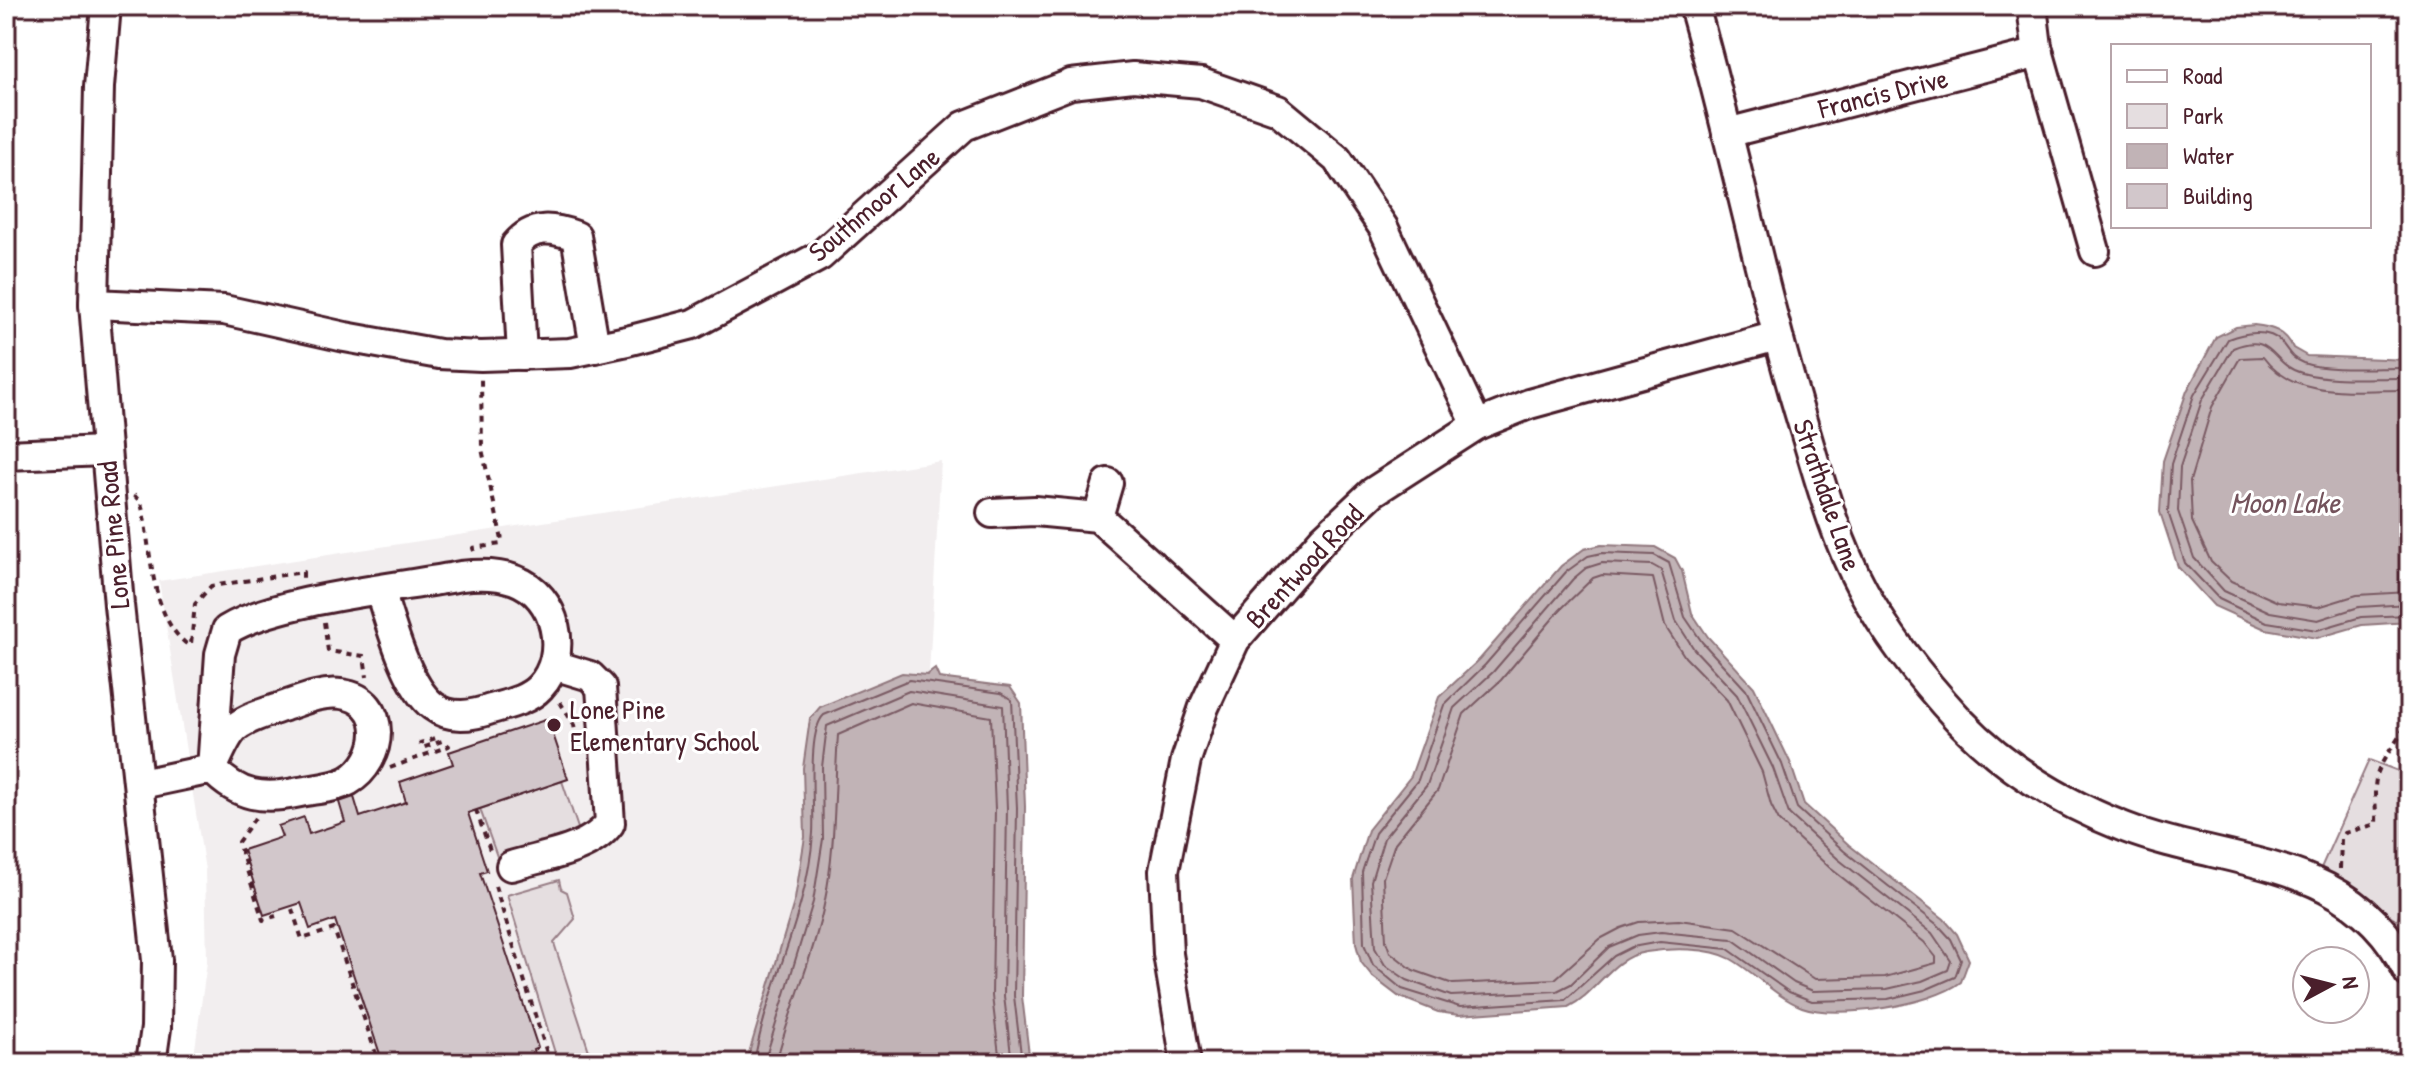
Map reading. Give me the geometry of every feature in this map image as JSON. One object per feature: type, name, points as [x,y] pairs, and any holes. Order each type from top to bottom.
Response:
[{"type":"street","name":"Lone Pine Road","points":[[106,6],[99,87],[94,304],[105,451],[157,960],[156,1028],[151,1063]]},
{"type":"street","name":"Strathdale Lane","points":[[1694,6],[1777,336],[1836,532],[1862,589],[1895,645],[1962,723],[2038,786],[2123,826],[2173,843],[2296,872],[2331,888],[2377,925],[2409,973]]},
{"type":"street","points":[[2032,6],[2039,53],[2095,251]]},
{"type":"street","name":"Francis Drive","points":[[1727,133],[2039,53]]},
{"type":"street","name":"Southmoor Lane","points":[[94,304],[224,310],[439,354],[522,355],[595,348],[693,324],[820,256],[964,126],[1071,84],[1133,77],[1201,83],[1278,110],[1337,159],[1383,227],[1477,425]]},
{"type":"street","points":[[522,355],[516,245],[537,230],[554,229],[576,236],[595,348]]},
{"type":"street","name":"Brentwood Road","points":[[1186,1063],[1168,954],[1164,871],[1186,760],[1204,707],[1235,640],[1323,539],[1373,492],[1477,425],[1529,404],[1777,336]]},
{"type":"street","points":[[6,455],[105,451]]},
{"type":"street","points":[[1098,517],[1108,483]]},
{"type":"street","points":[[992,513],[1035,511],[1098,517],[1235,640]]},
{"type":"street","points":[[141,784],[212,769],[235,727],[304,699],[342,694],[361,700],[376,725],[373,754],[365,769],[346,782],[282,796],[250,794],[230,788],[212,769],[220,654],[227,630],[245,618],[380,591],[478,574],[515,580],[532,590],[547,607],[557,643],[554,665],[541,686],[528,697],[484,712],[450,715],[431,705],[412,676],[380,591]]},
{"type":"street","points":[[504,868],[590,842],[602,834],[610,823],[601,687],[590,676],[554,665]]},
{"type":"path","points":[[552,695],[570,716],[576,736],[606,735]]},
{"type":"path","points":[[2331,888],[2343,858],[2341,839],[2345,833],[2376,824],[2377,773],[2389,746],[2405,730],[2409,715]]},
{"type":"path","points":[[387,769],[452,744],[442,741],[422,748],[420,743],[441,736],[447,727]]},
{"type":"path","points":[[476,810],[504,868],[491,873],[550,1063]]},
{"type":"path","points":[[258,814],[238,842],[263,920],[276,916]]},
{"type":"path","points":[[292,909],[302,939],[334,929],[379,1063]]},
{"type":"shaded area","name":"Lone Pine Elementary School","points":[[941,461],[907,1063],[193,1063],[207,962],[205,870],[159,581]]},
{"type":"green space","points":[[2369,760],[2409,775],[2409,888],[2397,920],[2321,868]]},
{"type":"green space","points":[[562,781],[581,837],[499,862],[480,809]]},
{"type":"green space","points":[[559,880],[561,889],[567,892],[575,919],[554,943],[589,1051],[584,1060],[558,1063],[507,895]]},
{"type":"water","name":"Moon Lake","points":[[2254,325],[2278,331],[2293,348],[2307,356],[2409,360],[2409,622],[2362,625],[2317,638],[2265,629],[2214,606],[2178,567],[2160,512],[2163,461],[2187,391],[2216,337],[2236,327]]},
{"type":"water","points":[[1601,545],[1655,547],[1675,558],[1682,571],[1692,613],[1708,637],[1754,687],[1790,762],[1804,804],[1849,845],[1944,919],[1957,934],[1969,960],[1961,982],[1929,997],[1884,1008],[1818,1011],[1792,1002],[1722,955],[1701,950],[1666,950],[1634,955],[1623,961],[1568,1007],[1459,1015],[1438,1012],[1398,996],[1373,977],[1361,962],[1356,944],[1353,879],[1368,830],[1411,776],[1439,697],[1480,659],[1561,566],[1584,549]]},
{"type":"water","points":[[935,669],[939,678],[1010,687],[1021,703],[1025,807],[1022,996],[1030,1063],[746,1063],[795,899],[805,837],[803,768],[810,719],[820,707],[902,673],[927,675]]},
{"type":"building","points":[[548,719],[568,779],[468,813],[487,871],[480,873],[538,1048],[533,1050],[537,1063],[502,1063],[500,1058],[484,1063],[383,1063],[335,920],[310,929],[301,903],[264,915],[243,850],[282,837],[278,826],[304,817],[309,834],[345,822],[339,802],[354,797],[360,817],[406,802],[400,782],[453,764],[449,752]]},
{"type":"place","name":"Lone Pine Elementary School","points":[[554,725]]}]
